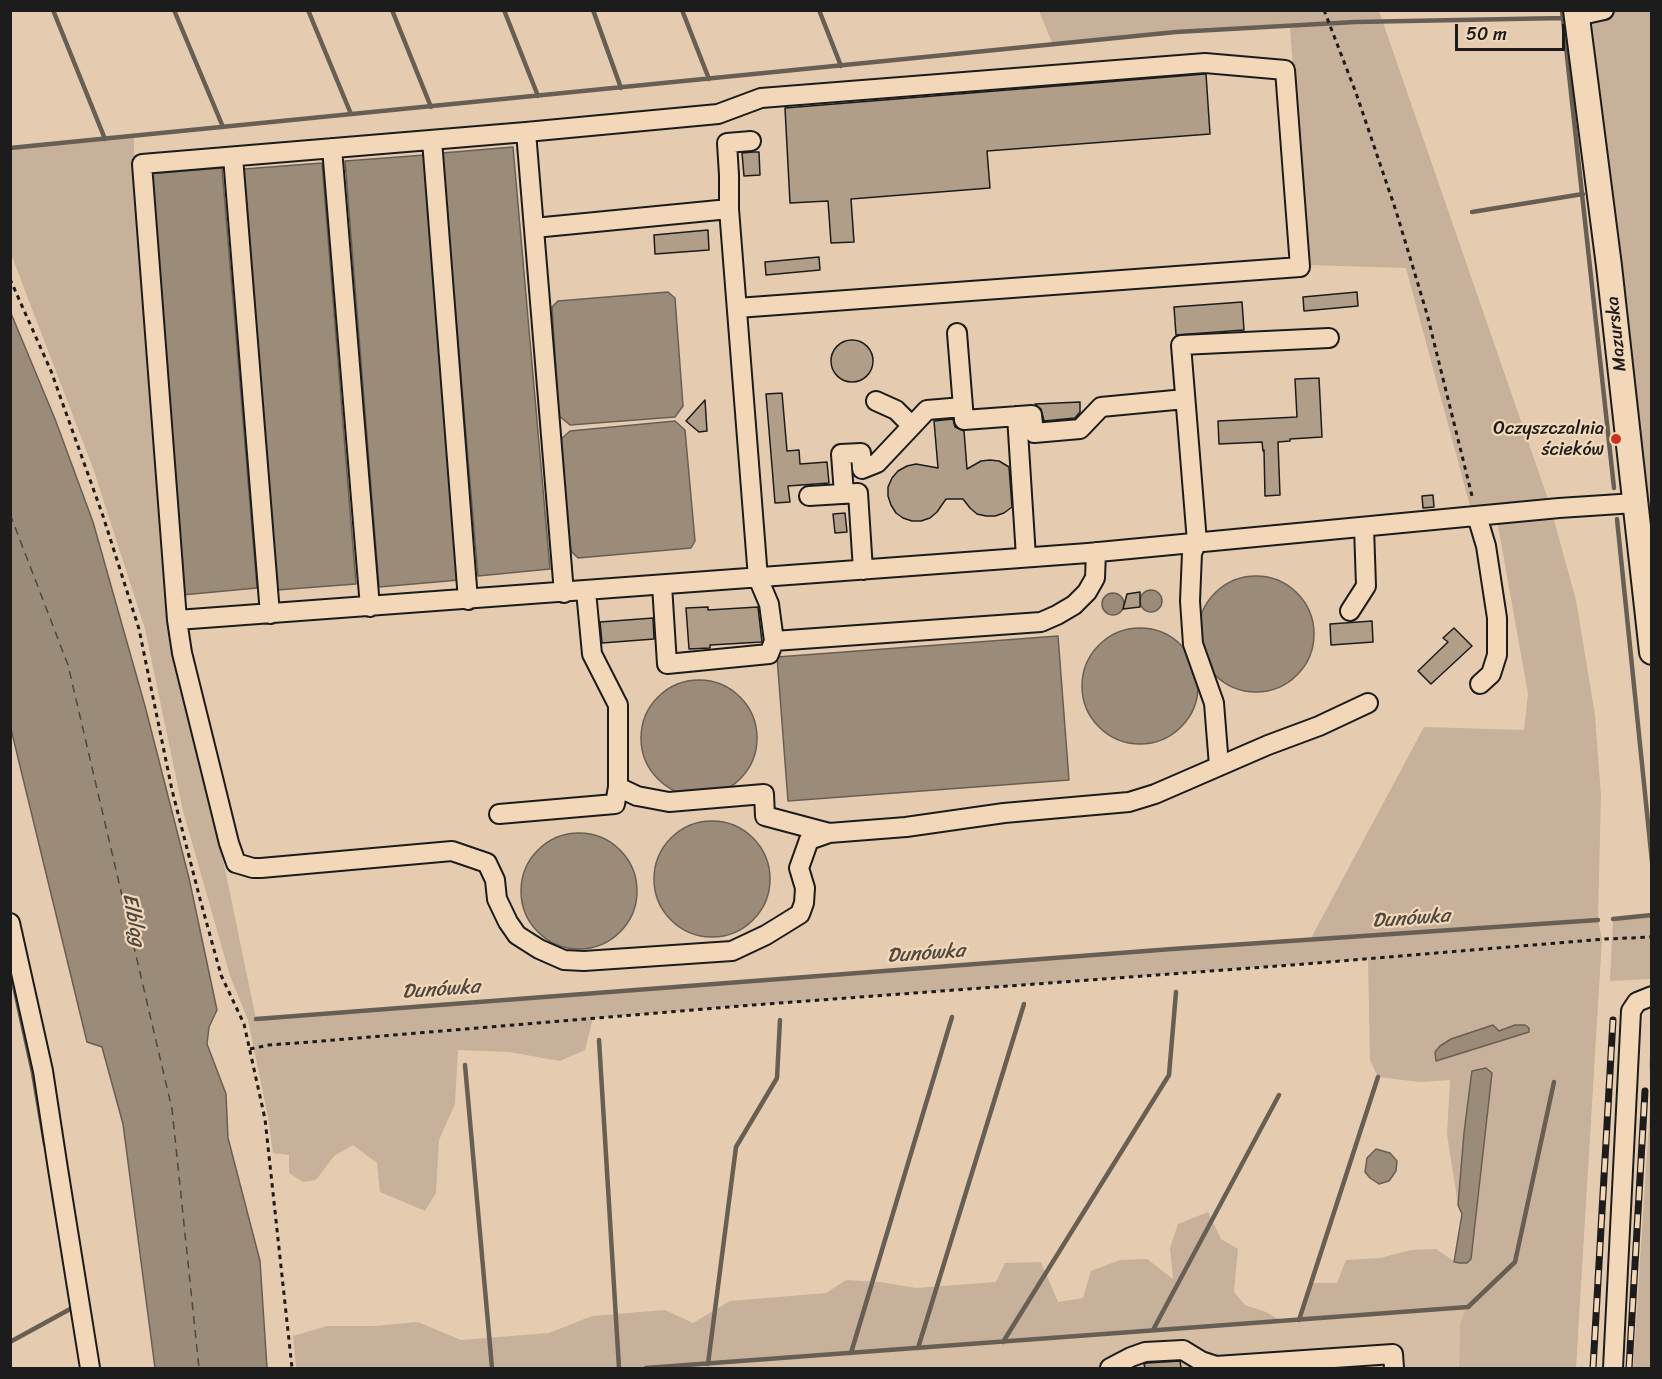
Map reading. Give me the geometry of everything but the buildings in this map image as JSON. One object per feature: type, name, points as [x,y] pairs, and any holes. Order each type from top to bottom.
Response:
[{"type":"main road","name":"Mazurska","points":[[1576,13],[1609,266],[1652,652]]},
{"type":"street","name":"Mazurska","points":[[1576,13],[1604,10]]},
{"type":"street","points":[[737,308],[1300,267],[1285,70],[1205,63],[784,96],[761,98],[718,114],[142,164],[177,621],[195,708],[228,843],[236,863],[261,868],[452,851],[486,863],[495,880],[497,899],[508,922],[517,934],[539,949],[564,960],[608,960],[732,951],[766,935],[800,914],[804,903],[805,888],[799,868],[809,840],[829,833],[906,827],[1004,813],[1129,802],[1155,794],[1268,745],[1319,726],[1368,703]]},
{"type":"street","points":[[526,132],[564,593]]},
{"type":"street","points":[[432,140],[468,600]]},
{"type":"street","points":[[662,585],[667,663],[769,654],[774,641],[769,604],[758,578],[729,209],[727,143],[751,141]]},
{"type":"street","points":[[332,148],[370,607]]},
{"type":"street","points":[[233,157],[270,614]]},
{"type":"street","points":[[534,228],[729,209]]},
{"type":"street","points":[[957,333],[964,420],[1032,415],[1034,432],[1080,429],[1101,407],[1185,399]]},
{"type":"street","points":[[1220,766],[1214,703],[1193,644],[1190,601],[1192,553],[1197,542],[1181,345],[1329,338]]},
{"type":"street","points":[[876,401],[897,410],[912,426]]},
{"type":"street","points":[[844,494],[842,454],[861,453],[862,469],[877,463],[927,410],[963,407]]},
{"type":"street","points":[[1017,416],[1026,557]]},
{"type":"street","points":[[809,496],[858,493],[863,570]]},
{"type":"street","points":[[177,621],[1096,552],[1559,508],[1635,503]]},
{"type":"street","points":[[1477,516],[1486,546],[1497,618],[1497,655],[1491,674],[1480,684]]},
{"type":"street","points":[[1350,611],[1366,586],[1364,527]]},
{"type":"street","points":[[774,641],[1041,622],[1074,605],[1087,592],[1095,578],[1096,552]]},
{"type":"street","points":[[499,814],[615,804],[618,788],[618,705],[592,654],[586,591]]},
{"type":"street","points":[[618,788],[637,796],[669,802],[764,794],[765,816],[829,833]]},
{"type":"street","points":[[10,923],[44,1071],[90,1368]]},
{"type":"street","points":[[1613,1368],[1631,1011],[1637,1002],[1652,996]]},
{"type":"street","points":[[1110,1368],[1145,1352],[1183,1350],[1216,1366],[1393,1354],[1394,1368]]},
{"type":"path","points":[[1324,10],[1356,93],[1424,303],[1477,516]]},
{"type":"path","points":[[10,279],[51,371],[103,516],[139,629],[172,789],[200,900],[221,975],[244,1024],[265,1119],[292,1368]]},
{"type":"path","points":[[250,1049],[269,1045],[753,1005],[1652,936]]},
{"type":"shaded area","points":[[1039,11],[1379,11],[1549,502],[1576,600],[1595,715],[1601,795],[1598,920],[1602,939],[1576,1368],[1459,1368],[1460,1323],[1467,1307],[1299,1320],[1311,1283],[1337,1283],[1346,1260],[1380,1258],[1411,1250],[1436,1249],[1454,1261],[1462,1214],[1458,1205],[1447,1134],[1450,1080],[1420,1082],[1378,1077],[1370,1060],[1368,959],[593,1018],[585,1050],[560,1061],[509,1052],[458,1050],[455,1104],[439,1140],[436,1193],[425,1211],[380,1192],[377,1163],[353,1145],[334,1156],[316,1180],[303,1182],[289,1173],[289,1155],[273,1153],[248,1020],[230,976],[183,811],[145,629],[93,468],[11,254],[11,148],[134,136],[134,161],[170,626],[256,1019],[1310,940],[1424,727],[1524,730],[1528,694],[1497,520],[1472,522],[1470,506],[1406,268],[1307,265],[1290,27],[1176,32],[1053,45]]},
{"type":"shaded area","points":[[1584,11],[1651,11],[1651,578]]},
{"type":"shaded area","points":[[1651,916],[1651,979],[1610,981],[1613,919]]},
{"type":"shaded area","points":[[1651,1048],[1651,1092],[1649,1063]]},
{"type":"shaded area","points":[[1651,1092],[1651,1368],[1633,1368]]},
{"type":"shaded area","points":[[1208,1212],[1221,1239],[1238,1249],[1234,1292],[1245,1305],[1266,1312],[1282,1321],[646,1368],[296,1368],[293,1336],[327,1326],[373,1326],[418,1322],[461,1340],[549,1333],[592,1316],[665,1310],[693,1323],[730,1301],[826,1293],[846,1280],[880,1282],[916,1288],[996,1282],[1005,1263],[1041,1262],[1058,1302],[1083,1298],[1091,1271],[1120,1260],[1147,1259],[1173,1279],[1170,1248],[1178,1224]]},
{"type":"shaded area","points":[[1468,1307],[1460,1323],[1459,1368],[646,1368]]},
{"type":"water","points":[[513,147],[550,569],[478,576],[442,153]]},
{"type":"water","points":[[425,155],[459,580],[379,587],[345,161]]},
{"type":"water","points":[[322,163],[356,584],[277,590],[244,169]]},
{"type":"water","points":[[222,168],[257,588],[182,595],[146,174]]},
{"type":"water","points":[[668,292],[675,298],[683,406],[675,417],[570,425],[559,416],[552,307],[558,301]]},
{"type":"water","name":"Elbląg","points":[[10,311],[55,419],[93,522],[145,706],[189,878],[217,1010],[209,1027],[207,1044],[226,1094],[228,1138],[260,1261],[267,1368],[155,1368],[123,1124],[102,1047],[87,1042],[11,729]]},
{"type":"water","points":[[675,421],[685,430],[695,541],[691,548],[578,558],[571,551],[559,441],[570,431]]},
{"type":"water","points":[[1256,576],[1278,581],[1297,593],[1309,612],[1314,634],[1309,656],[1297,675],[1278,687],[1256,692],[1234,687],[1215,675],[1203,656],[1198,634],[1203,612],[1215,593],[1234,581]]},
{"type":"water","points":[[1151,590],[1159,593],[1162,601],[1159,609],[1151,612],[1143,609],[1140,601],[1143,593]]},
{"type":"water","points":[[1113,593],[1121,596],[1124,604],[1121,612],[1113,615],[1105,612],[1102,604],[1105,596]]},
{"type":"water","points":[[1140,628],[1162,633],[1181,645],[1193,664],[1198,686],[1193,708],[1181,727],[1162,739],[1140,744],[1118,739],[1099,727],[1087,708],[1082,686],[1087,664],[1099,645],[1118,633]]},
{"type":"water","points":[[1058,636],[1069,780],[788,801],[777,657]]},
{"type":"water","points":[[699,680],[721,685],[740,697],[752,716],[757,738],[752,760],[740,779],[721,791],[699,796],[677,791],[658,779],[646,760],[641,738],[646,716],[658,697],[677,685]]},
{"type":"water","points":[[712,821],[734,826],[753,838],[765,857],[770,879],[765,901],[753,920],[734,932],[712,937],[690,932],[671,920],[659,901],[654,879],[659,857],[671,838],[690,826]]},
{"type":"water","points":[[579,833],[601,838],[620,850],[632,869],[637,891],[632,913],[620,932],[601,944],[579,949],[557,944],[538,932],[526,913],[521,891],[526,869],[538,850],[557,838]]},
{"type":"water","points":[[1493,1025],[1499,1031],[1515,1025],[1525,1025],[1529,1028],[1529,1032],[1436,1061],[1435,1052],[1451,1039]]},
{"type":"water","points":[[1486,1068],[1492,1073],[1471,1259],[1467,1263],[1460,1263],[1454,1262],[1462,1214],[1458,1205],[1471,1078],[1472,1071]]},
{"type":"water","points":[[1376,1149],[1390,1153],[1397,1161],[1396,1171],[1389,1181],[1379,1184],[1365,1172],[1367,1158]]},
{"type":"waterway","points":[[53,10],[105,139]]},
{"type":"waterway","points":[[174,10],[223,127]]},
{"type":"waterway","points":[[308,10],[351,114]]},
{"type":"waterway","points":[[392,10],[431,107]]},
{"type":"waterway","points":[[504,10],[538,96]]},
{"type":"waterway","points":[[593,10],[621,88]]},
{"type":"waterway","points":[[682,10],[709,79]]},
{"type":"waterway","points":[[819,10],[841,66]]},
{"type":"waterway","points":[[1562,10],[1614,488]]},
{"type":"waterway","points":[[10,148],[1176,32],[1355,22],[1563,18]]},
{"type":"waterway","points":[[1472,212],[1583,194]]},
{"type":"waterway","points":[[1617,519],[1652,862]]},
{"type":"waterway","name":"Dunówka","points":[[1613,919],[1652,915]]},
{"type":"waterway","name":"Dunówka","points":[[256,1019],[1172,949],[1598,920]]},
{"type":"waterway","points":[[10,968],[33,1073],[45,1144]]},
{"type":"waterway","points":[[1003,1342],[1169,1075],[1176,992]]},
{"type":"waterway","points":[[918,1348],[1024,1004]]},
{"type":"waterway","points":[[851,1353],[952,1017]]},
{"type":"waterway","points":[[708,1364],[736,1147],[777,1078],[780,1020]]},
{"type":"waterway","points":[[599,1040],[619,1368]]},
{"type":"waterway","points":[[465,1065],[492,1368]]},
{"type":"waterway","points":[[1299,1320],[1378,1077]]},
{"type":"waterway","points":[[646,1368],[1468,1307],[1515,1262],[1554,1082]]},
{"type":"waterway","points":[[1153,1330],[1279,1095]]},
{"type":"waterway","points":[[10,1342],[72,1308]]},
{"type":"ferry route","points":[[10,514],[68,665],[172,1109],[199,1368]]},
{"type":"railway","points":[[1593,1368],[1613,1020]]},
{"type":"railway","points":[[1629,1368],[1645,1091]]},
{"type":"place","name":"Oczyszczalnia ścieków","points":[[1616,439]]}]
